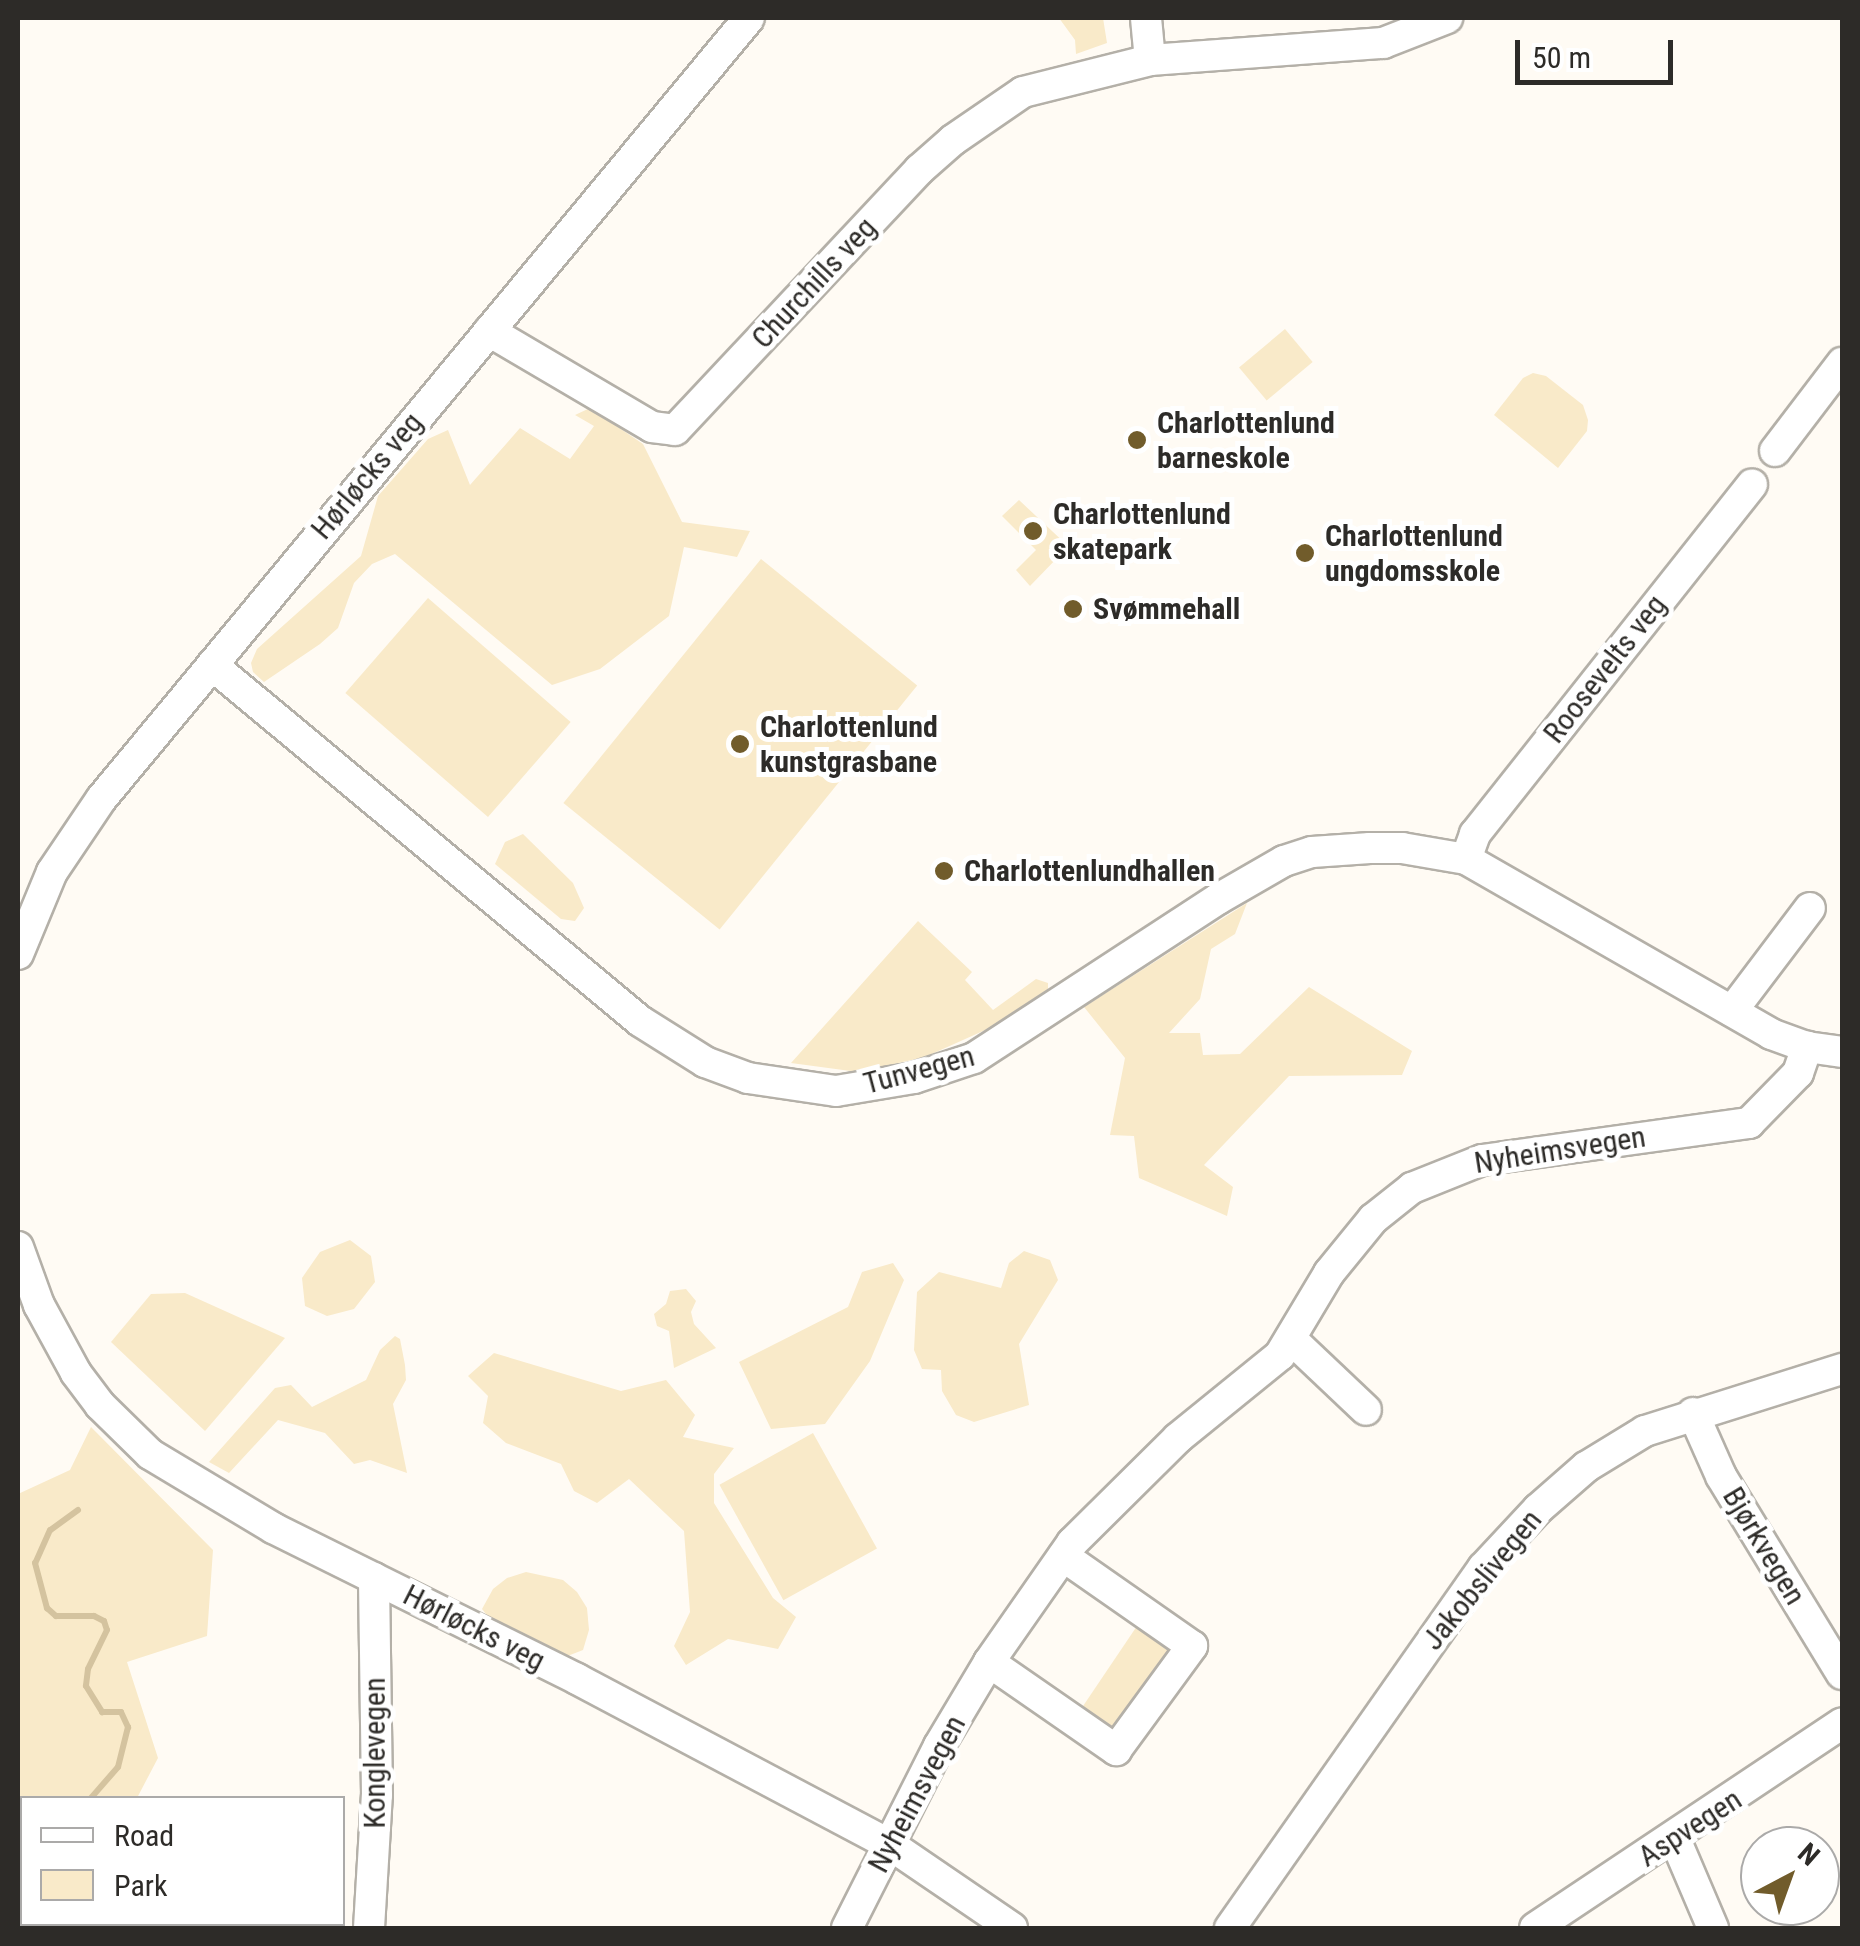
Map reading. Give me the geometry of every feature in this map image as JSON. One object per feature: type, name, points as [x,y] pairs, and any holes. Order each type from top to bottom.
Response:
[{"type":"street","name":"Hørløcks veg","points":[[18,954],[38,900],[80,826],[748,18]]},
{"type":"street","points":[[1146,18],[1150,60]]},
{"type":"street","name":"Churchills veg","points":[[489,331],[652,426],[674,430],[689,420],[892,198],[953,140],[1024,92],[1150,60],[1383,43],[1447,18]]},
{"type":"street","points":[[1774,450],[1842,363]]},
{"type":"street","name":"Roosevelts veg","points":[[1466,860],[1475,834],[1752,484]]},
{"type":"street","name":"Tunvegen","points":[[212,665],[640,1022],[704,1062],[792,1088],[836,1091],[914,1078],[974,1058],[1218,899],[1299,855],[1402,848],[1466,860],[1732,1011],[1808,1047],[1842,1052]]},
{"type":"street","points":[[1732,1011],[1810,908]]},
{"type":"street","name":"Nyheimsvegen","points":[[847,1928],[939,1746],[989,1662],[1063,1556],[1124,1486],[1262,1373],[1291,1338],[1358,1232],[1412,1188],[1482,1160],[1749,1122],[1798,1073],[1808,1047]]},
{"type":"street","name":"Hørløcks veg","points":[[18,1247],[39,1305],[76,1373],[100,1404],[150,1454],[241,1511],[889,1844],[1012,1928]]},
{"type":"street","points":[[1291,1338],[1366,1410]]},
{"type":"street","name":"Jakobslivegen","points":[[1230,1928],[1501,1547],[1586,1467],[1645,1431],[1842,1369]]},
{"type":"street","name":"Bjørkvegen","points":[[1694,1413],[1721,1476],[1842,1674]]},
{"type":"street","points":[[989,1662],[1116,1750],[1192,1646],[1063,1556]]},
{"type":"street","name":"Konglevegen","points":[[369,1928],[377,1795],[374,1578]]},
{"type":"street","name":"Aspvegen","points":[[1535,1928],[1675,1839],[1842,1724]]},
{"type":"street","points":[[1675,1839],[1713,1928]]},
{"type":"green space","points":[[1059,18],[1103,18],[1107,43],[1076,54],[1075,40]]},
{"type":"green space","points":[[1285,329],[1313,362],[1267,401],[1239,368]]},
{"type":"green space","points":[[1533,373],[1546,376],[1583,405],[1588,420],[1587,431],[1558,468],[1494,415],[1523,378]]},
{"type":"green space","points":[[590,408],[643,444],[682,522],[750,531],[737,557],[684,547],[669,616],[600,669],[552,685],[395,554],[372,564],[354,583],[338,628],[320,644],[264,682],[253,672],[251,663],[257,649],[361,556],[378,496],[428,439],[448,430],[470,485],[520,428],[570,459],[594,426],[575,415]]},
{"type":"green space","name":"Charlottenlund skatepark","points":[[1019,500],[1069,547],[1068,554],[1060,555],[1030,586],[1016,570],[1036,550],[1002,516]]},
{"type":"green space","name":"Charlottenlund kunstgrasbane","points":[[761,559],[917,685],[720,930],[563,803]]},
{"type":"green space","points":[[428,598],[571,722],[488,817],[345,693]]},
{"type":"green space","points":[[523,834],[573,883],[584,908],[575,921],[561,919],[495,864],[505,842]]},
{"type":"green space","points":[[1247,903],[1235,934],[1211,949],[1200,999],[1169,1033],[1200,1033],[1203,1055],[1240,1054],[1309,987],[1412,1051],[1402,1075],[1289,1076],[1204,1165],[1233,1187],[1227,1216],[1139,1178],[1134,1136],[1110,1135],[1125,1058],[1084,1007]]},
{"type":"green space","points":[[918,921],[972,972],[965,980],[993,1010],[1036,979],[1048,983],[1048,993],[992,1027],[925,1057],[858,1072],[791,1063]]},
{"type":"green space","points":[[350,1240],[371,1256],[375,1282],[354,1309],[327,1316],[305,1306],[302,1278],[320,1252]]},
{"type":"green space","points":[[1024,1251],[1050,1260],[1058,1280],[1019,1344],[1029,1405],[974,1422],[956,1415],[942,1391],[941,1370],[922,1369],[914,1350],[917,1292],[939,1272],[1001,1288],[1009,1263]]},
{"type":"green space","points":[[893,1263],[904,1280],[870,1361],[825,1424],[771,1429],[739,1362],[848,1307],[862,1272]]},
{"type":"green space","points":[[686,1289],[696,1301],[691,1312],[694,1324],[716,1348],[674,1368],[669,1331],[657,1326],[654,1314],[666,1304],[670,1291]]},
{"type":"green space","points":[[185,1293],[285,1338],[205,1431],[111,1342],[151,1294]]},
{"type":"green space","points":[[395,1336],[400,1339],[406,1380],[393,1404],[407,1473],[370,1460],[354,1464],[325,1433],[278,1420],[229,1473],[209,1462],[275,1388],[291,1385],[312,1407],[366,1380],[380,1350]]},
{"type":"green space","points":[[494,1353],[621,1391],[666,1380],[695,1415],[683,1437],[734,1448],[714,1474],[714,1503],[773,1598],[796,1617],[778,1649],[728,1639],[686,1665],[674,1646],[690,1612],[684,1531],[629,1479],[597,1503],[574,1491],[561,1464],[506,1443],[483,1423],[488,1396],[468,1376]]},
{"type":"green space","points":[[91,1427],[213,1550],[207,1636],[127,1662],[158,1758],[138,1796],[20,1796],[20,1926],[34,1926],[18,1928],[18,1494],[70,1470]]},
{"type":"green space","points":[[813,1433],[877,1548],[783,1600],[719,1485]]},
{"type":"green space","points":[[526,1572],[563,1580],[577,1592],[587,1608],[589,1630],[583,1650],[565,1657],[490,1619],[482,1609],[493,1589],[507,1578]]},
{"type":"green space","points":[[1137,1626],[1170,1651],[1110,1730],[1079,1712]]},
{"type":"waterway","points":[[78,1510],[50,1530],[35,1563],[47,1608],[56,1616],[94,1616],[104,1621],[107,1630],[88,1669],[86,1686],[102,1712],[121,1712],[128,1727],[118,1767],[93,1796]]},
{"type":"place","name":"Charlottenlund barneskole","points":[[1137,440]]},
{"type":"place","name":"Charlottenlund skatepark","points":[[1033,531]]},
{"type":"place","name":"Charlottenlund ungdomsskole","points":[[1305,553]]},
{"type":"place","name":"Svømmehall","points":[[1073,609]]},
{"type":"place","name":"Charlottenlund kunstgrasbane","points":[[740,744]]},
{"type":"place","name":"Charlottenlundhallen","points":[[944,871]]}]
